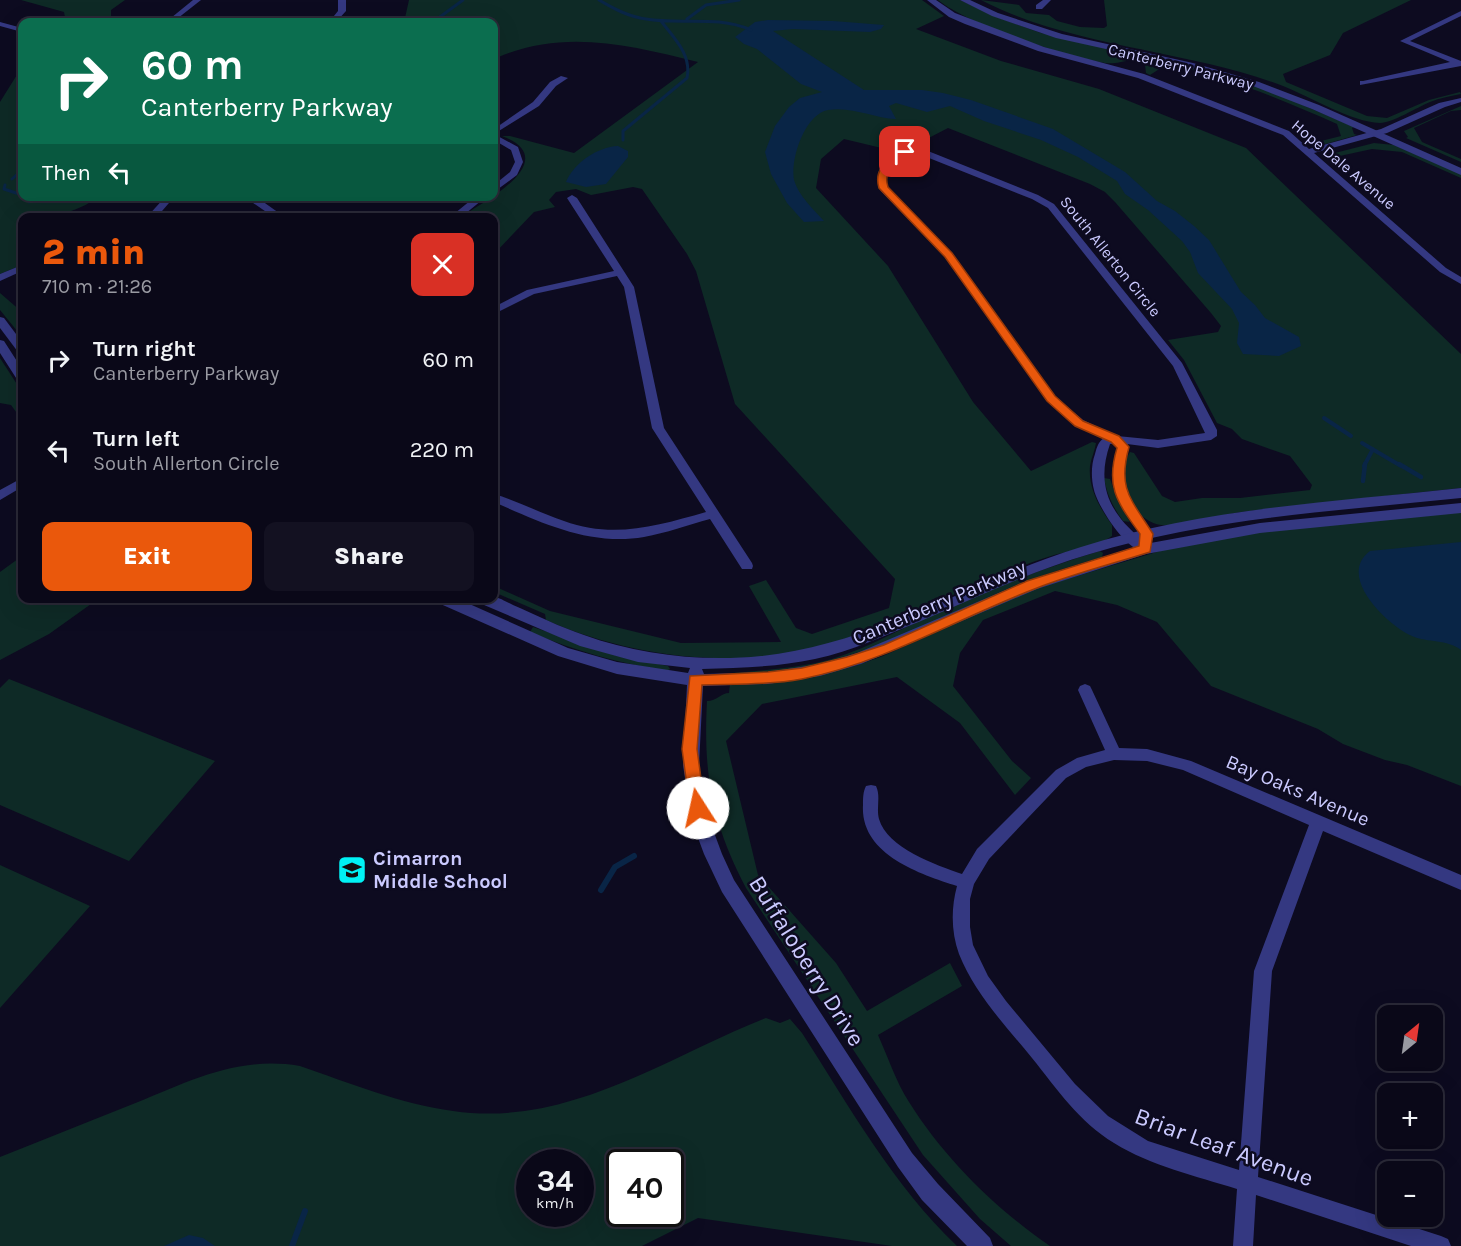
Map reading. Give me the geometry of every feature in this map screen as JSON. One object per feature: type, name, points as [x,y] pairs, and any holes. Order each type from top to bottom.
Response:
[{"type":"street","points":[[174,18],[197,0]]},
{"type":"street","points":[[336,18],[342,12],[342,0]]},
{"type":"street","name":"Hope Dale Avenue","points":[[931,0],[952,15],[977,25],[1045,50],[1126,69],[1290,135],[1443,270],[1461,281]]},
{"type":"street","name":"Canterberry Parkway","points":[[964,0],[1005,19],[1051,34],[1194,66],[1241,79],[1372,133],[1383,134],[1461,172]]},
{"type":"street","name":"Canterberry Parkway","points":[[977,0],[1013,16],[1052,29],[1199,62],[1253,77],[1383,134],[1461,165]]},
{"type":"street","points":[[1040,7],[1047,0]]},
{"type":"street","points":[[1460,64],[1405,43],[1405,39],[1457,19],[1461,13]]},
{"type":"street","points":[[0,24],[18,29]]},
{"type":"street","points":[[1363,83],[1460,64]]},
{"type":"street","points":[[498,131],[536,104],[553,84],[564,78]]},
{"type":"street","points":[[1310,151],[1322,153],[1342,150],[1383,134],[1442,105],[1461,100]]},
{"type":"street","points":[[1310,151],[1372,133]]},
{"type":"street","points":[[498,137],[515,149],[519,162],[514,173],[498,186]]},
{"type":"street","name":"South Allerton Circle","points":[[909,152],[928,154],[1035,197],[1054,208],[1178,365],[1212,434],[1201,440],[1158,444],[1115,439],[1079,423],[1051,399],[949,255],[886,191],[881,182],[882,171],[896,158],[909,152]]},
{"type":"street","points":[[572,198],[621,272],[631,292],[658,428],[747,566]]},
{"type":"street","points":[[157,213],[168,201]]},
{"type":"street","points":[[257,201],[275,213]]},
{"type":"street","points":[[460,213],[476,201]]},
{"type":"street","points":[[0,278],[18,270]]},
{"type":"street","points":[[498,309],[531,292],[621,272]]},
{"type":"street","points":[[0,320],[18,344]]},
{"type":"street","points":[[0,344],[18,372]]},
{"type":"street","points":[[1131,538],[1106,506],[1097,482],[1096,471],[1101,450],[1105,442],[1115,439],[1123,447],[1117,472],[1120,493],[1146,541]]},
{"type":"street","points":[[0,496],[18,485]]},
{"type":"street","name":"Canterberry Parkway","points":[[495,603],[596,645],[696,671],[768,678],[802,673],[855,660],[888,648],[1032,585],[1146,541],[1248,515],[1461,493]]},
{"type":"street","points":[[498,500],[567,527],[602,535],[642,533],[712,514]]},
{"type":"street","name":"Canterberry Parkway","points":[[453,603],[583,659],[640,673],[696,671],[839,647],[875,635],[1026,570],[1131,538],[1146,541],[1461,507]]},
{"type":"street","name":"Buffaloberry Drive","points":[[696,671],[690,749],[693,786],[704,831],[729,886],[905,1160],[930,1192],[982,1246]]},
{"type":"street","points":[[1085,690],[1114,754]]},
{"type":"street","name":"Bay Oaks Avenue","points":[[966,882],[983,854],[1052,781],[1075,765],[1094,758],[1136,753],[1175,761],[1461,883]]},
{"type":"street","points":[[871,791],[871,820],[882,839],[908,859],[940,874],[966,882]]},
{"type":"street","points":[[1243,1246],[1263,971],[1318,822]]},
{"type":"street","name":"Briar Leaf Avenue","points":[[966,882],[962,899],[962,925],[965,945],[971,962],[1000,1006],[1085,1109],[1114,1132],[1141,1147],[1441,1246]]},
{"type":"green space","points":[[21,0],[125,0],[111,10],[111,18],[62,18],[65,17],[64,12]]},
{"type":"green space","points":[[409,0],[922,0],[944,16],[916,29],[1001,61],[1099,89],[1246,148],[1461,354],[1461,488],[1242,512],[1170,525],[1150,522],[1141,515],[1128,496],[1124,473],[1130,452],[1134,453],[1162,496],[1175,502],[1310,490],[1312,485],[1290,456],[1242,439],[1232,429],[1217,423],[1184,360],[1168,340],[1218,332],[1221,326],[1211,313],[1115,202],[1105,192],[1090,184],[948,128],[919,143],[900,142],[890,150],[844,139],[821,159],[816,188],[888,266],[973,402],[1031,471],[1092,442],[1096,443],[1090,466],[1091,483],[1099,505],[1112,525],[1112,536],[1091,545],[1019,567],[870,631],[830,644],[790,653],[748,658],[707,658],[665,654],[585,635],[546,620],[545,614],[498,594],[498,588],[550,611],[681,643],[781,642],[749,586],[766,580],[796,628],[812,634],[889,608],[895,579],[735,404],[696,271],[687,254],[642,189],[633,187],[591,195],[576,189],[556,192],[549,200],[555,207],[534,212],[498,250],[498,213],[467,213],[486,201],[498,201],[498,193],[514,180],[523,168],[525,157],[519,146],[502,136],[510,136],[574,153],[698,62],[647,50],[596,42],[545,44],[498,58],[498,18],[405,18]]},
{"type":"green space","points":[[938,0],[960,0],[999,18],[1041,33],[1195,67],[1270,91],[1354,127],[1352,128],[1354,134],[1357,135],[1322,145],[1317,142],[1341,136],[1337,124],[1254,90],[1211,75],[1167,64],[1150,75],[1146,73],[1145,65],[1138,62],[1105,63],[1066,54],[994,29],[952,10]]},
{"type":"green space","points":[[981,0],[1019,5],[1026,13],[1049,15],[1057,21],[1080,27],[1104,28],[1107,26],[1104,0],[1411,0],[1343,33],[1330,55],[1283,74],[1286,82],[1367,116],[1387,118],[1429,100],[1460,92],[1461,94],[1430,102],[1385,122],[1369,122],[1344,114],[1283,86],[1246,74],[1091,39],[1016,16]]},
{"type":"green space","points":[[18,73],[18,201],[92,201],[65,213],[18,213],[18,226],[16,227],[18,229],[18,267],[0,274],[0,102]]},
{"type":"green space","points":[[1461,106],[1461,110],[1451,111],[1414,128],[1422,142],[1461,159],[1461,162],[1406,138],[1408,137],[1404,131]]},
{"type":"green space","points":[[1374,143],[1394,145],[1461,174],[1461,178],[1402,152],[1372,149],[1335,157],[1331,154]]},
{"type":"green space","points":[[0,293],[18,309],[18,332],[0,310]]},
{"type":"green space","points":[[0,358],[18,386],[18,415],[11,405],[0,403]]},
{"type":"green space","points":[[1104,478],[1110,479],[1118,501],[1130,522],[1123,521],[1116,511]]},
{"type":"green space","points":[[1461,511],[1461,786],[1343,744],[1318,729],[1211,686],[1157,622],[1117,605],[1055,591],[983,620],[960,653],[953,686],[1012,761],[1031,778],[1015,795],[960,723],[897,677],[762,704],[726,741],[758,875],[836,963],[867,1011],[950,963],[962,986],[878,1035],[904,1094],[938,1143],[991,1199],[1050,1246],[1011,1246],[980,1219],[923,1155],[746,888],[725,842],[712,798],[707,752],[707,701],[729,693],[730,684],[855,666],[883,656],[1028,591],[1173,547],[1259,532]]},
{"type":"green space","points":[[1100,551],[1103,553],[1102,557],[1020,584],[898,638],[867,649],[836,659],[804,667],[769,672],[732,673],[795,667],[832,659],[983,593]]},
{"type":"green space","points":[[18,559],[18,603],[92,603],[49,634],[0,660],[0,572]]},
{"type":"green space","points":[[533,627],[618,656],[668,666],[670,669],[667,671],[649,668],[580,651],[530,632]]},
{"type":"green space","points":[[9,679],[215,761],[129,861],[0,805],[0,688]]},
{"type":"green space","points":[[0,865],[90,906],[0,1008]]},
{"type":"green space","points":[[766,1018],[780,1023],[790,1019],[802,1033],[892,1171],[912,1197],[957,1246],[892,1246],[698,1218],[684,1225],[684,1149],[606,1149],[606,1227],[680,1227],[642,1246],[0,1246],[0,1157],[212,1073],[254,1064],[300,1066],[375,1092],[434,1108],[495,1114],[536,1109],[576,1100],[653,1069]]},
{"type":"water","points":[[768,20],[833,21],[884,25],[881,29],[870,32],[793,29],[773,31],[864,90],[922,90],[971,100],[1053,129],[1125,172],[1157,201],[1175,211],[1209,240],[1241,292],[1265,318],[1299,337],[1301,346],[1279,356],[1243,354],[1237,343],[1239,323],[1232,309],[1198,273],[1190,252],[1182,241],[1148,210],[1125,194],[1117,181],[1078,157],[1041,140],[984,121],[950,106],[927,112],[896,103],[889,106],[896,119],[837,109],[820,113],[806,128],[797,150],[793,171],[799,191],[824,221],[804,222],[787,203],[771,174],[765,152],[775,126],[789,107],[800,98],[822,92],[801,84],[757,49],[744,44],[735,37],[755,22]]},
{"type":"water","points":[[618,146],[628,151],[628,157],[606,184],[586,187],[566,182],[575,168],[587,157],[602,149]]},
{"type":"water","points":[[1461,542],[1461,650],[1450,644],[1412,636],[1402,630],[1379,611],[1362,586],[1359,573],[1361,561],[1370,551]]},
{"type":"water","points":[[189,1235],[203,1238],[215,1246],[164,1246]]},
{"type":"waterway","points":[[438,18],[463,0]]},
{"type":"waterway","points":[[599,0],[622,12],[661,21]]},
{"type":"waterway","points":[[687,19],[706,5],[739,0]]},
{"type":"waterway","points":[[623,140],[623,131],[687,78],[688,70],[684,54],[661,21]]},
{"type":"waterway","points":[[661,21],[725,23],[751,30]]},
{"type":"waterway","points":[[12,179],[18,174]]},
{"type":"waterway","points":[[5,185],[4,189],[18,194]]},
{"type":"waterway","points":[[1324,418],[1351,436]]},
{"type":"waterway","points":[[1362,443],[1373,449]]},
{"type":"waterway","points":[[1365,464],[1373,449]]},
{"type":"waterway","points":[[1373,449],[1401,466]]},
{"type":"waterway","points":[[1363,481],[1365,464]]},
{"type":"waterway","points":[[1399,464],[1421,477]]},
{"type":"waterway","points":[[601,890],[615,867],[634,856]]},
{"type":"waterway","points":[[292,1246],[305,1211]]},
{"type":"place","name":"Cimarron Middle School","points":[[352,870]]},
{"type":"route","points":[[698,808],[693,786],[690,749],[695,680],[768,678],[820,670],[848,662],[888,648],[1032,585],[1145,549],[1147,534],[1122,498],[1118,484],[1117,467],[1123,447],[1115,439],[1094,432],[1079,423],[1051,399],[949,255],[884,188],[881,182],[884,169],[905,152]]}]
